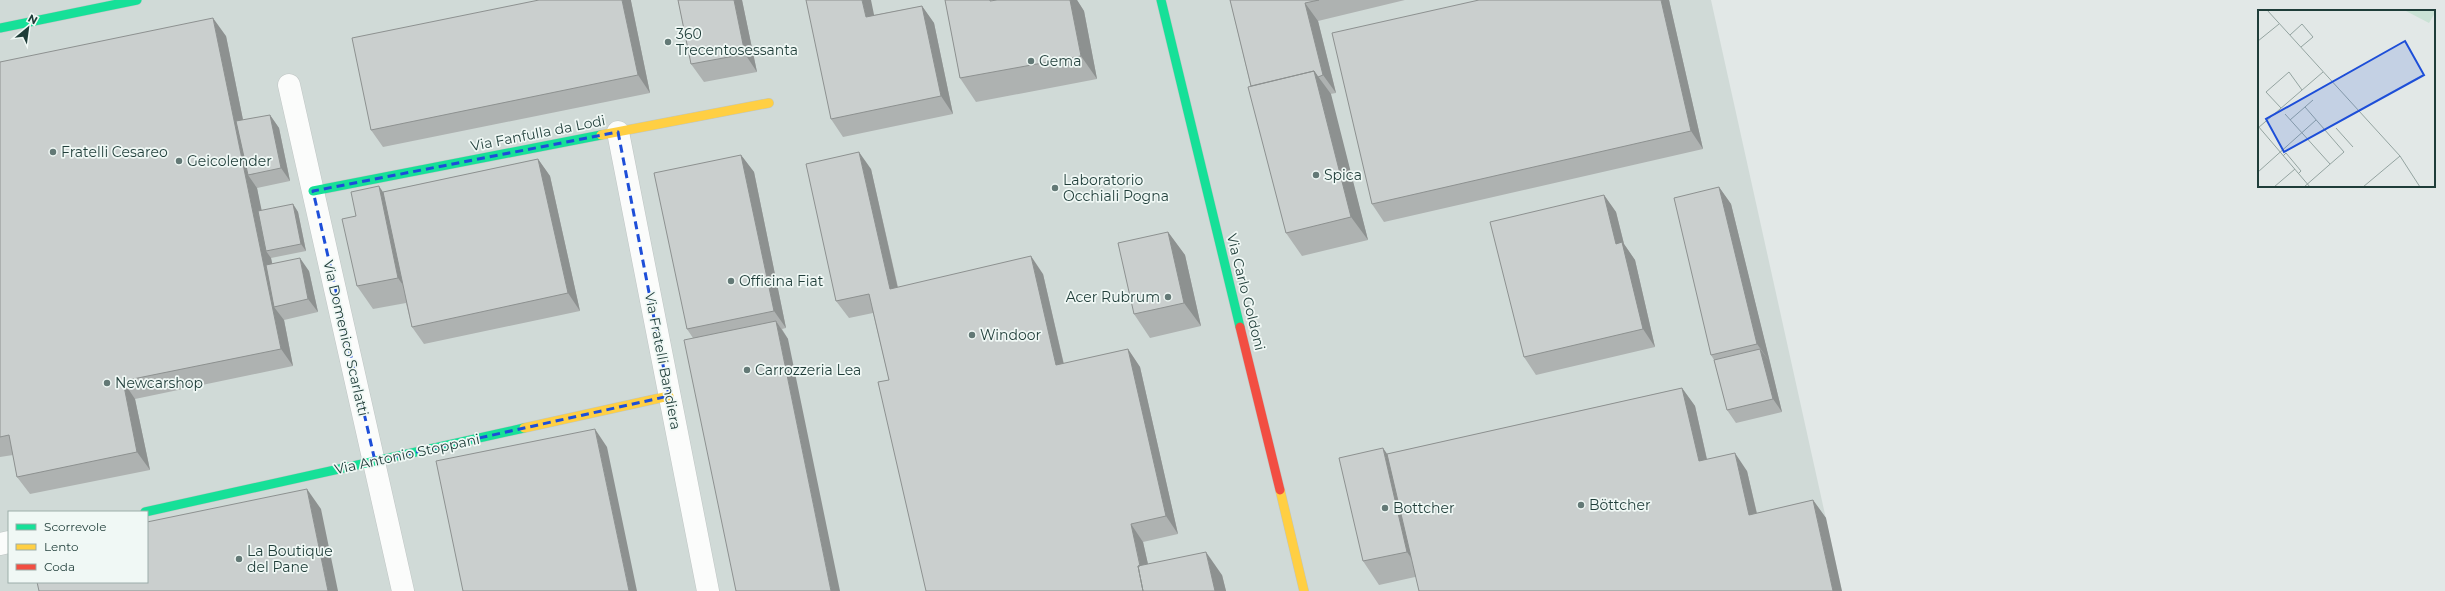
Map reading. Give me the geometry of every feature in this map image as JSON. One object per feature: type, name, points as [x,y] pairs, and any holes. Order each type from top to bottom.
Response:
[{"type":"street","points":[[0,28],[137,0]]},
{"type":"street","name":"Via Carlo Goldoni","points":[[1162,0],[1304,591]]},
{"type":"street","name":"Via Domenico Scarlatti","points":[[289,86],[403,591]]},
{"type":"street","name":"Via Fanfulla da Lodi","points":[[312,191],[769,103]]},
{"type":"street","name":"Via Fratelli Bandiera","points":[[618,132],[708,591]]},
{"type":"street","name":"Via Antonio Stoppani","points":[[148,511],[669,396]]},
{"type":"highlighted area","points":[[618,132],[669,396],[375,461],[313,191]]},
{"type":"shaded area","points":[[0,0],[1711,0],[1842,591],[0,591]]},
{"type":"building","points":[[539,0],[622,0],[638,75],[371,130],[352,38]]},
{"type":"building","points":[[678,0],[734,0],[745,54],[691,64]]},
{"type":"building","points":[[806,0],[862,0],[866,17],[922,6],[941,96],[831,119]]},
{"type":"building","name":"Gema","points":[[945,0],[1070,0],[1081,56],[960,78]]},
{"type":"building","points":[[1230,0],[1319,0],[1305,3],[1323,75],[1318,77],[1314,71],[1251,86]]},
{"type":"building","points":[[1479,0],[1661,0],[1691,131],[1372,204],[1332,33]]},
{"type":"building","points":[[213,18],[281,349],[123,381],[137,452],[17,477],[9,435],[0,437],[0,62]]},
{"type":"building","name":"Spica","points":[[1314,71],[1351,217],[1286,233],[1248,87]]},
{"type":"building","points":[[270,115],[281,168],[248,175],[236,121]]},
{"type":"building","points":[[859,152],[890,289],[1031,256],[1056,365],[1128,349],[1166,516],[1131,524],[1140,566],[1138,566],[1143,591],[926,591],[878,382],[889,380],[869,294],[836,301],[806,164]]},
{"type":"building","name":"Officina Fiat","points":[[741,155],[774,311],[687,329],[654,173]]},
{"type":"building","points":[[538,159],[568,293],[412,327],[383,192]]},
{"type":"building","points":[[379,186],[398,278],[357,286],[342,219],[356,216],[351,192]]},
{"type":"building","points":[[1719,187],[1757,344],[1711,355],[1674,198]]},
{"type":"building","points":[[1604,195],[1616,244],[1622,242],[1643,329],[1524,357],[1490,222]]},
{"type":"building","points":[[293,204],[301,244],[266,251],[258,211]]},
{"type":"building","points":[[1168,232],[1184,303],[1134,314],[1118,243]]},
{"type":"building","points":[[300,258],[308,299],[274,307],[266,265]]},
{"type":"building","points":[[776,321],[831,591],[736,591],[684,340]]},
{"type":"building","points":[[1760,349],[1773,399],[1727,410],[1714,360]]},
{"type":"building","name":"Böttcher","points":[[1682,388],[1699,461],[1735,453],[1749,515],[1813,500],[1833,591],[1419,591],[1387,454]]},
{"type":"building","points":[[595,429],[629,591],[463,591],[436,461]]},
{"type":"building","points":[[1383,448],[1407,552],[1363,561],[1339,458]]},
{"type":"building","name":"La Boutique del Pane","points":[[307,489],[328,591],[39,591],[37,583],[148,583],[148,522]]},
{"type":"building","points":[[1206,552],[1215,591],[1143,591],[1138,566]]},
{"type":"traffic: fast","points":[[0,28],[137,0]]},
{"type":"traffic: fast","points":[[1161,0],[1240,327]]},
{"type":"traffic: fast","points":[[313,191],[601,135]]},
{"type":"traffic: fast","points":[[148,511],[524,428]]},
{"type":"traffic: slow","points":[[601,135],[769,103]]},
{"type":"traffic: slow","points":[[524,428],[669,396]]},
{"type":"traffic: slow","points":[[1280,490],[1304,591]]},
{"type":"traffic: jam","points":[[1240,327],[1280,490]]},
{"type":"place","name":"360 Trecentosessanta","points":[[668,42]]},
{"type":"place","name":"Gema","points":[[1031,61]]},
{"type":"place","name":"Fratelli Cesareo","points":[[53,152]]},
{"type":"place","name":"Geicolender","points":[[179,161]]},
{"type":"place","name":"Spica","points":[[1316,175]]},
{"type":"place","name":"Laboratorio Occhiali Pogna","points":[[1055,188]]},
{"type":"place","name":"Officina Fiat","points":[[731,281]]},
{"type":"place","name":"Acer Rubrum","points":[[1168,297]]},
{"type":"place","name":"Windoor","points":[[972,335]]},
{"type":"place","name":"Carrozzeria Lea","points":[[747,370]]},
{"type":"place","name":"Newcarshop","points":[[107,383]]},
{"type":"place","name":"Böttcher","points":[[1581,505]]},
{"type":"place","name":"Bottcher","points":[[1385,508]]},
{"type":"place","name":"La Boutique del Pane","points":[[239,559]]}]
